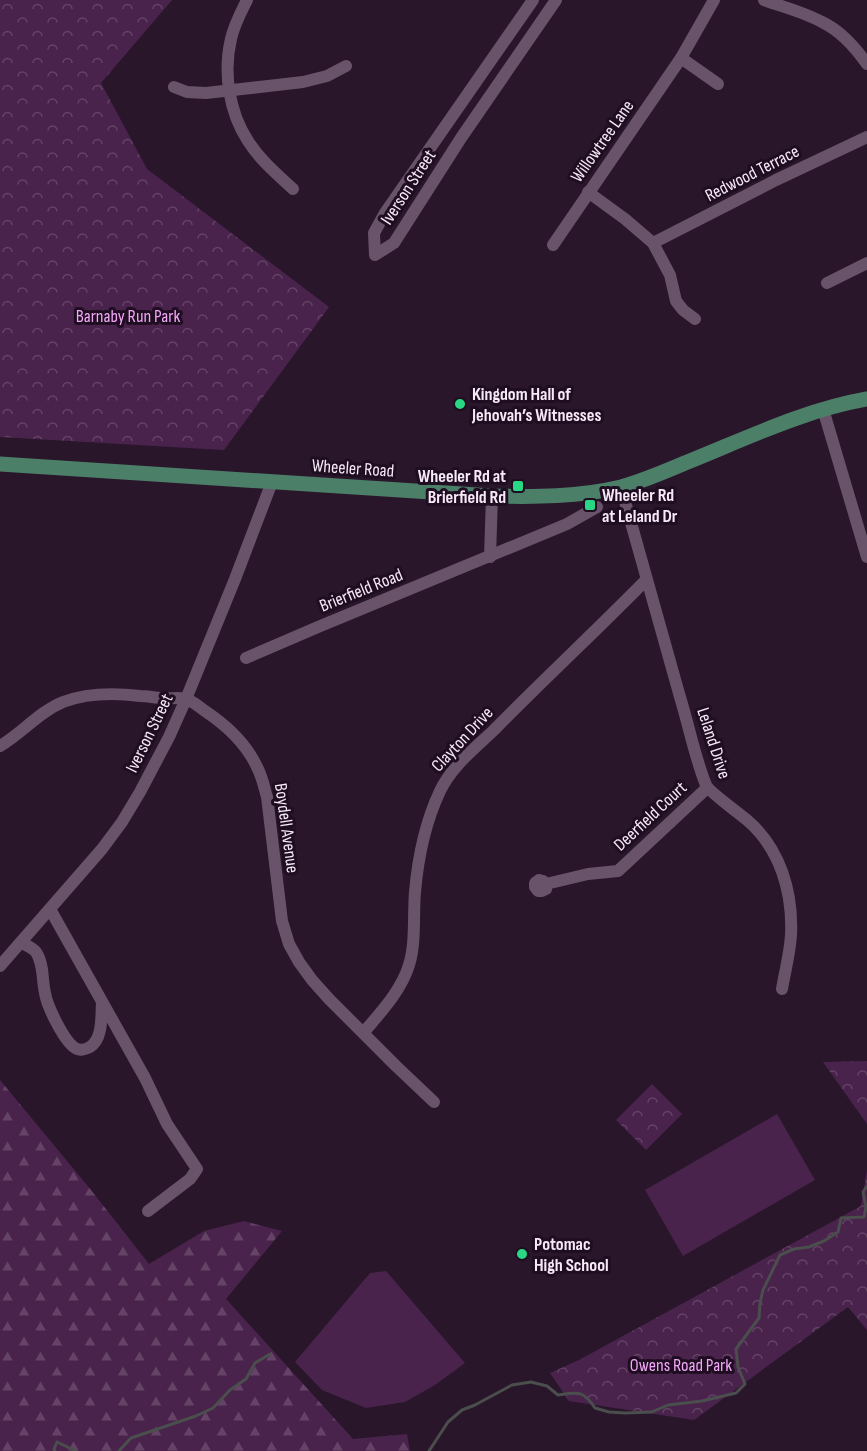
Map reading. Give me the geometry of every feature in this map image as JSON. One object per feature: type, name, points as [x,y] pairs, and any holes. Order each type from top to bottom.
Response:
[{"type":"main road","name":"Wheeler Road","points":[[0,464],[492,496],[566,495],[621,487],[655,476],[765,430],[823,409],[867,399]]},
{"type":"street","points":[[247,0],[231,38],[228,59],[228,91],[250,144],[293,189]]},
{"type":"street","name":"Iverson Street","points":[[533,0],[385,213],[374,233],[375,255],[394,243],[461,138],[556,0]]},
{"type":"street","name":"Willowtree Lane","points":[[553,245],[681,58],[714,0]]},
{"type":"street","points":[[764,0],[822,22],[850,42],[867,63]]},
{"type":"street","points":[[681,58],[718,84]]},
{"type":"street","points":[[174,87],[195,93],[303,82],[327,76],[346,66]]},
{"type":"street","name":"Redwood Terrace","points":[[653,243],[786,175],[867,137]]},
{"type":"street","points":[[588,192],[653,243],[670,275],[676,301],[694,319]]},
{"type":"street","points":[[827,283],[867,263]]},
{"type":"street","points":[[823,409],[867,557]]},
{"type":"street","name":"Iverson Street","points":[[0,966],[102,849],[122,822],[145,783],[186,699],[272,482]]},
{"type":"street","name":"Leland Drive","points":[[621,487],[707,788],[752,824],[770,844],[786,886],[791,935],[782,989]]},
{"type":"street","points":[[490,557],[492,496]]},
{"type":"street","name":"Brierfield Road","points":[[246,658],[574,521],[597,507]]},
{"type":"street","name":"Clayton Drive","points":[[364,1032],[398,989],[409,965],[412,955],[415,891],[422,840],[429,817],[449,775],[646,580]]},
{"type":"street","name":"Boydell Avenue","points":[[0,746],[53,707],[75,698],[91,695],[122,694],[186,699],[220,721],[247,750],[258,767],[267,797],[285,931],[298,962],[329,999],[434,1102]]},
{"type":"street","name":"Deerfield Court","points":[[546,884],[618,870],[707,788]]},
{"type":"street","points":[[50,909],[145,1078],[167,1124],[197,1169],[190,1179],[148,1211]]},
{"type":"street","points":[[21,942],[35,951],[48,1005],[66,1039],[75,1048],[81,1050],[96,1041],[100,1030],[102,1002]]},
{"type":"green space","name":"Barnaby Run Park","points":[[0,0],[172,0],[101,83],[147,169],[329,307],[224,450],[0,437]]},
{"type":"green space","points":[[867,1061],[867,1124],[823,1062]]},
{"type":"green space","points":[[0,1080],[149,1264],[204,1231],[244,1221],[282,1231],[226,1299],[353,1439],[407,1434],[410,1451],[0,1451]]},
{"type":"green space","points":[[652,1084],[682,1114],[646,1150],[616,1120]]},
{"type":"green space","points":[[777,1114],[815,1180],[683,1256],[645,1190]]},
{"type":"green space","name":"Owens Road Park","points":[[867,1170],[867,1330],[848,1307],[694,1420],[569,1401],[550,1373],[579,1360],[861,1206]]},
{"type":"green space","points":[[386,1271],[465,1363],[435,1385],[405,1402],[366,1408],[322,1390],[295,1362],[370,1273]]},
{"type":"waterway","points":[[429,1451],[448,1422],[462,1410],[512,1385],[531,1382],[547,1386],[558,1395],[580,1394],[587,1398],[595,1408],[625,1413],[652,1412],[668,1405],[702,1401],[736,1393],[745,1384],[738,1367],[736,1349],[759,1318],[763,1290],[780,1255],[824,1241],[838,1232],[841,1218],[864,1217],[866,1207],[863,1192],[867,1186]]},
{"type":"waterway","points":[[119,1451],[131,1438],[213,1408],[230,1390],[246,1379],[255,1363],[270,1354]]},
{"type":"waterway","points":[[55,1451],[57,1442],[76,1451]]},
{"type":"place","name":"Kingdom Hall of Jehovah’s Witnesses","points":[[460,404]]},
{"type":"place","name":"Wheeler Rd at Brierfield Rd","points":[[518,486]]},
{"type":"place","name":"Wheeler Rd at Leland Dr","points":[[590,505]]},
{"type":"place","name":"Potomac High School","points":[[522,1254]]}]
